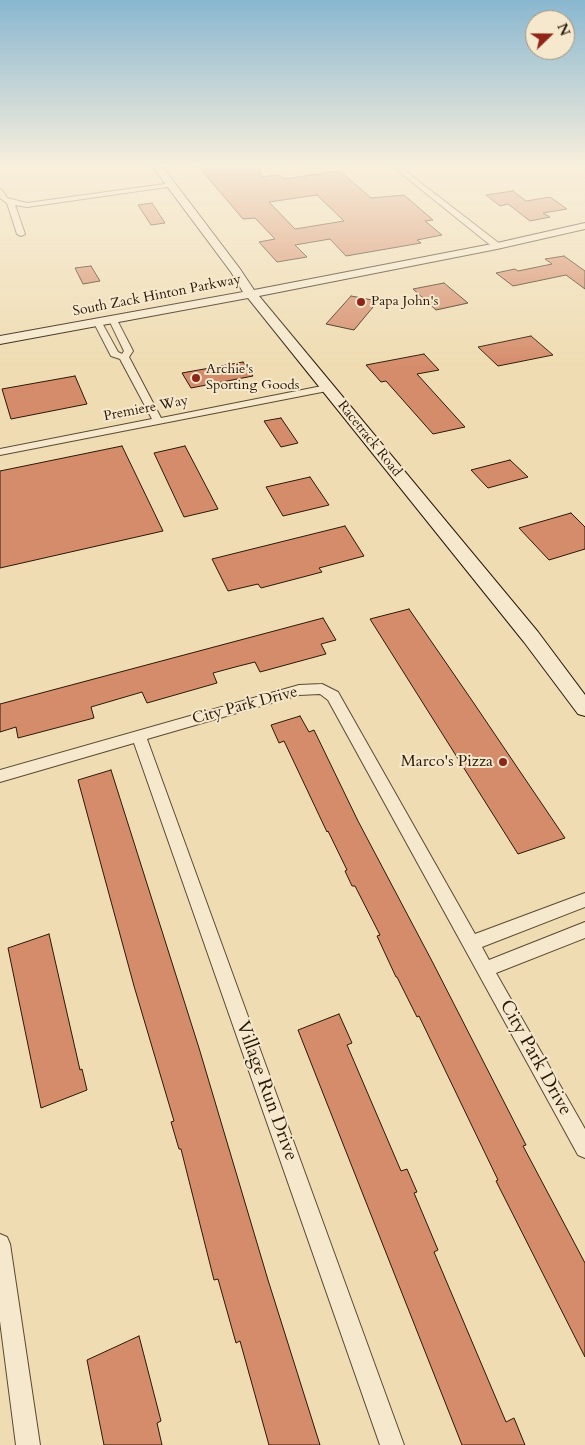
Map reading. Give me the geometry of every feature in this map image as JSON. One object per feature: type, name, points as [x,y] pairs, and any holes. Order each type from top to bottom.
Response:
[{"type":"street","name":"Racetrack Road","points":[[208,233],[250,293],[526,631],[585,709]]},
{"type":"street","points":[[481,233],[497,246]]},
{"type":"street","name":"South Zack Hinton Parkway","points":[[0,340],[61,329],[101,327],[113,320],[497,246],[552,233]]},
{"type":"street","points":[[236,271],[257,280],[284,283],[316,280]]},
{"type":"street","points":[[276,325],[279,304],[300,287],[316,280]]},
{"type":"street","points":[[166,310],[235,304],[249,305],[265,311]]},
{"type":"street","points":[[113,320],[129,351],[124,357]]},
{"type":"street","points":[[101,327],[114,354],[124,357],[158,421]]},
{"type":"street","name":"Premiere Way","points":[[0,452],[327,388]]},
{"type":"street","name":"City Park Drive","points":[[0,776],[299,690],[322,690],[333,696],[585,1148]]},
{"type":"street","name":"Village Run Drive","points":[[140,736],[392,1445]]},
{"type":"street","points":[[471,943],[585,900]]},
{"type":"street","points":[[485,969],[585,930]]},
{"type":"street","points":[[0,1244],[28,1445]]},
{"type":"building","points":[[270,233],[440,233],[442,235],[417,240],[421,243],[346,256],[330,239],[295,245],[307,257],[277,262],[259,242],[275,239]]},
{"type":"building","points":[[564,256],[585,271],[585,289],[566,275],[513,286],[496,273],[515,269],[518,271],[552,264],[545,259]]},
{"type":"building","points":[[91,266],[100,281],[83,284],[75,268]]},
{"type":"building","points":[[444,283],[468,303],[436,310],[413,289]]},
{"type":"building","points":[[351,296],[378,301],[354,330],[326,324]]},
{"type":"building","points":[[531,336],[553,355],[498,366],[478,347]]},
{"type":"building","points":[[424,354],[439,370],[417,374],[465,427],[433,434],[386,381],[381,382],[366,365]]},
{"type":"building","points":[[243,362],[253,376],[191,388],[182,373]]},
{"type":"building","points":[[75,376],[87,404],[11,419],[2,389]]},
{"type":"building","points":[[281,418],[298,443],[281,447],[264,421]]},
{"type":"building","points":[[122,446],[163,531],[0,568],[0,471]]},
{"type":"building","points":[[185,446],[218,509],[184,517],[154,453]]},
{"type":"building","points":[[510,460],[528,477],[488,488],[471,470]]},
{"type":"building","points":[[310,477],[329,505],[283,516],[266,487]]},
{"type":"building","points":[[571,513],[585,527],[585,549],[549,560],[519,528]]},
{"type":"building","points":[[345,526],[364,556],[319,568],[322,572],[261,588],[258,584],[228,591],[212,559]]},
{"type":"building","points":[[409,609],[565,838],[518,854],[370,619]]},
{"type":"building","points":[[323,618],[336,640],[321,644],[326,654],[260,672],[255,662],[213,673],[217,683],[147,703],[142,692],[91,707],[94,718],[18,738],[16,727],[0,732],[0,704]]},
{"type":"building","points":[[300,716],[309,732],[314,730],[358,821],[526,1145],[523,1146],[585,1263],[585,1357],[496,1181],[498,1180],[419,1016],[417,1017],[396,977],[377,936],[380,935],[355,886],[352,886],[345,871],[347,870],[284,741],[279,743],[271,725]]},
{"type":"building","points":[[111,770],[199,1048],[268,1280],[320,1445],[269,1445],[240,1341],[236,1343],[218,1279],[214,1280],[181,1149],[179,1149],[171,1122],[174,1121],[134,986],[78,780]]},
{"type":"building","points":[[49,934],[80,1070],[82,1069],[87,1090],[41,1108],[8,948]]},
{"type":"building","points":[[339,1014],[352,1043],[347,1045],[401,1171],[407,1169],[417,1192],[414,1193],[438,1250],[434,1252],[506,1422],[514,1418],[525,1445],[462,1445],[298,1030]]},
{"type":"building","points":[[139,1336],[161,1421],[157,1423],[162,1445],[104,1445],[87,1360]]},
{"type":"place","name":"Papa John's","points":[[361,302]]},
{"type":"place","name":"Archie's Sporting Goods","points":[[196,378]]},
{"type":"place","name":"Marco's Pizza","points":[[503,762]]}]
